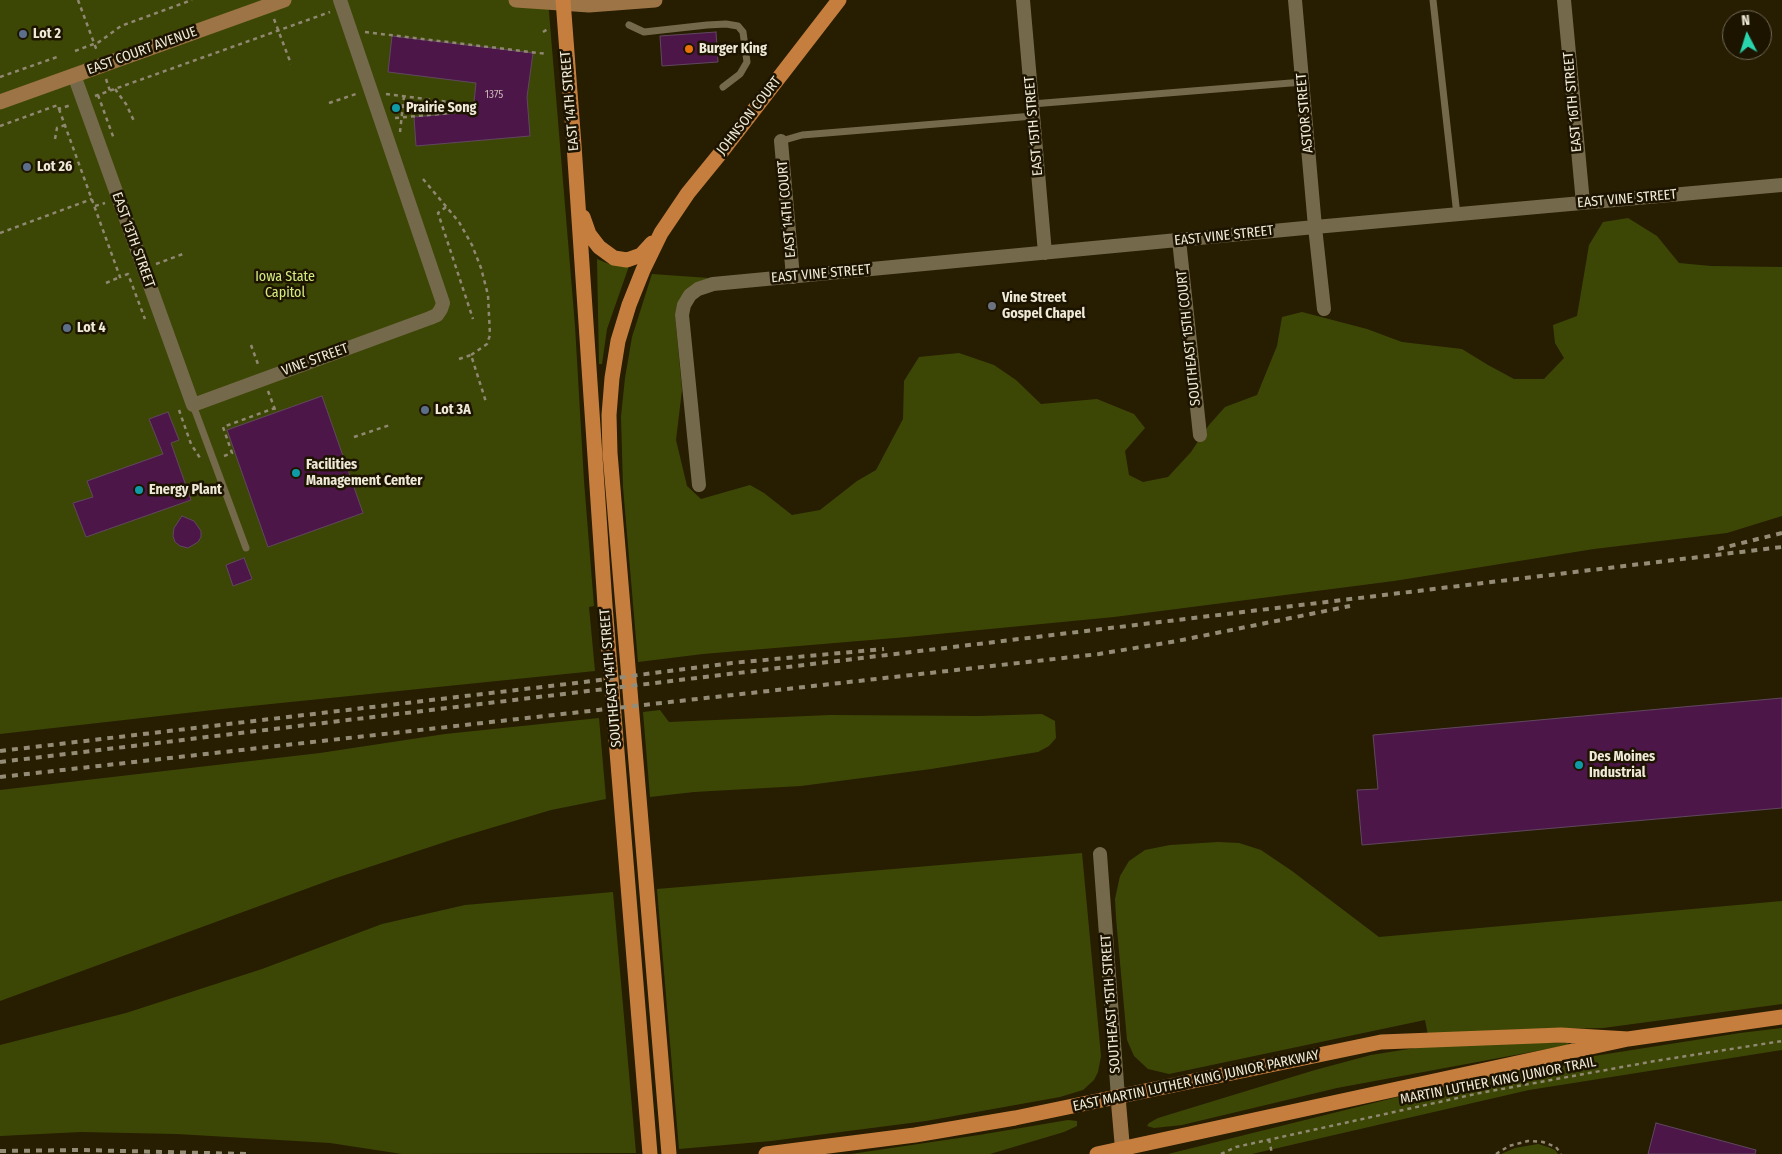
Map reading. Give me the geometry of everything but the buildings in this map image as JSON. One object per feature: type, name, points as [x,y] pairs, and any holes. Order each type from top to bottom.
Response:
[{"type":"main road","name":"JOHNSON COURT","points":[[661,232],[688,193],[838,0]]},
{"type":"main road","name":"EAST 14TH STREET","points":[[563,2],[577,202]]},
{"type":"main road","points":[[577,202],[589,234],[598,246],[614,258],[627,260],[641,255],[661,232]]},
{"type":"main road","name":"SOUTHEAST 14TH STREET","points":[[577,202],[605,605],[650,1154]]},
{"type":"main road","name":"SOUTHEAST 14TH STREET","points":[[661,232],[629,305],[618,341],[609,415],[610,453],[669,1154]]},
{"type":"main road","name":"EAST MARTIN LUTHER KING JUNIOR PARKWAY","points":[[1097,1154],[1123,1152],[1628,1039],[1782,1017]]},
{"type":"main road","name":"EAST MARTIN LUTHER KING JUNIOR PARKWAY","points":[[766,1154],[915,1135],[1015,1118],[1381,1042],[1561,1036],[1628,1039]]},
{"type":"street","name":"EAST COURT AVENUE","points":[[0,102],[284,0]]},
{"type":"street","points":[[516,0],[590,5],[655,0]]},
{"type":"street","name":"EAST 15TH STREET","points":[[1023,0],[1045,253]]},
{"type":"street","name":"ASTOR STREET","points":[[1294,0],[1324,309]]},
{"type":"street","name":"EAST 16TH STREET","points":[[1564,0],[1582,203]]},
{"type":"street","name":"VINE STREET","points":[[193,405],[412,325],[437,314],[443,303],[337,5]]},
{"type":"street","name":"EAST 13TH STREET","points":[[74,75],[193,405]]},
{"type":"street","name":"EAST 14TH COURT","points":[[781,141],[793,277]]},
{"type":"street","name":"EAST VINE STREET","points":[[699,485],[682,315],[690,295],[698,289],[713,284],[1782,185]]},
{"type":"street","name":"SOUTHEAST 15TH COURT","points":[[1179,240],[1200,436]]},
{"type":"street","name":"SOUTHEAST 15TH STREET","points":[[1100,854],[1123,1152]]},
{"type":"lane","points":[[1433,0],[1456,214]]},
{"type":"lane","points":[[629,25],[644,32],[707,25],[726,24],[738,26],[743,32],[747,62],[740,74],[724,88]]},
{"type":"lane","points":[[781,141],[802,136],[1302,82]]},
{"type":"lane","points":[[193,405],[246,548]]},
{"type":"path","points":[[78,0],[97,52]]},
{"type":"path","points":[[74,51],[94,43],[121,26],[192,0]]},
{"type":"path","points":[[92,98],[278,30],[337,5]]},
{"type":"path","points":[[274,18],[291,64]]},
{"type":"path","points":[[542,32],[548,29]]},
{"type":"path","points":[[363,32],[547,54]]},
{"type":"path","points":[[0,78],[57,57]]},
{"type":"path","points":[[106,79],[110,91]]},
{"type":"path","points":[[115,89],[126,104],[134,121]]},
{"type":"path","points":[[329,103],[356,94]]},
{"type":"path","points":[[383,94],[474,105]]},
{"type":"path","points":[[400,133],[404,96]]},
{"type":"path","points":[[55,97],[120,277]]},
{"type":"path","points":[[0,126],[58,107],[74,104]]},
{"type":"path","points":[[391,118],[473,111]]},
{"type":"path","points":[[55,139],[57,128],[65,125]]},
{"type":"path","points":[[422,179],[459,222],[472,245],[481,268],[488,295],[490,335],[487,344],[471,355],[459,359]]},
{"type":"path","points":[[0,233],[92,199]]},
{"type":"path","points":[[94,206],[109,201]]},
{"type":"path","points":[[446,207],[438,213],[473,319]]},
{"type":"path","points":[[159,263],[183,254]]},
{"type":"path","points":[[106,283],[128,274],[146,320]]},
{"type":"path","points":[[251,345],[261,371]]},
{"type":"path","points":[[471,355],[486,402]]},
{"type":"path","points":[[269,392],[276,412]]},
{"type":"path","points":[[212,460],[232,453],[223,427],[275,408]]},
{"type":"path","points":[[354,437],[390,425]]},
{"type":"path","name":"MARTIN LUTHER KING JUNIOR TRAIL","points":[[1221,1154],[1236,1146],[1490,1092],[1655,1060],[1782,1041]]},
{"type":"path","points":[[1269,1139],[1272,1154]]},
{"type":"path","points":[[1496,1154],[1509,1146],[1528,1141],[1543,1142],[1556,1147],[1561,1154]]},
{"type":"green space","name":"Iowa State Capitol","points":[[0,0],[548,0],[575,326],[584,481],[594,606],[589,607],[595,671],[0,734]]},
{"type":"green space","points":[[1628,218],[1657,236],[1679,263],[1711,266],[1782,267],[1782,516],[1727,533],[1594,549],[1394,581],[1114,617],[703,654],[638,662],[623,487],[621,416],[632,337],[652,274],[709,278],[694,284],[685,292],[675,315],[682,390],[676,440],[687,486],[701,499],[750,485],[764,493],[792,515],[820,510],[857,481],[876,470],[903,419],[904,381],[919,357],[959,353],[994,365],[1016,380],[1041,404],[1097,399],[1134,414],[1145,428],[1125,451],[1129,475],[1143,482],[1168,477],[1191,452],[1209,425],[1225,407],[1257,395],[1277,346],[1282,317],[1302,312],[1367,329],[1402,342],[1462,349],[1514,379],[1544,379],[1564,358],[1555,343],[1553,325],[1577,316],[1589,245],[1603,222]]},
{"type":"green space","points":[[597,259],[609,264],[629,266],[607,329],[602,364],[599,364]]},
{"type":"green space","points":[[660,710],[669,722],[830,715],[979,716],[1042,714],[1055,721],[1056,738],[1049,746],[1038,752],[931,769],[801,786],[694,792],[650,797],[643,712]]},
{"type":"green space","points":[[599,718],[606,799],[551,810],[454,839],[333,879],[0,1001],[0,790],[320,753],[445,734]]},
{"type":"green space","points":[[1218,842],[1239,843],[1261,850],[1379,937],[1782,901],[1782,1004],[1603,1028],[1501,1030],[1428,1035],[1425,1020],[1169,1074],[1148,1069],[1134,1056],[1127,1040],[1115,899],[1120,876],[1129,861],[1145,850],[1170,845]]},
{"type":"green space","points":[[1082,853],[1101,1056],[1098,1072],[1094,1080],[1083,1090],[1060,1097],[926,1121],[771,1141],[679,1149],[657,889]]},
{"type":"green space","points":[[613,892],[636,1153],[402,1154],[330,1143],[177,1134],[81,1132],[0,1136],[0,1045],[126,1013],[262,969],[382,924],[465,905]]},
{"type":"green space","points":[[1782,1028],[1782,1050],[1529,1090],[1252,1154],[1168,1154],[1442,1086],[1575,1059]]},
{"type":"green space","points":[[1471,1043],[1568,1043],[1569,1045],[1337,1088],[1182,1125],[1154,1128],[1147,1126],[1158,1118],[1371,1055],[1415,1048]]},
{"type":"green space","points":[[1068,1120],[1077,1121],[1077,1126],[1064,1132],[990,1154],[851,1154],[979,1135]]},
{"type":"green space","points":[[1538,1144],[1555,1150],[1558,1154],[1501,1154],[1515,1148]]},
{"type":"railway","points":[[1718,549],[1782,533]]},
{"type":"railway","points":[[0,762],[1782,547]]},
{"type":"railway","points":[[0,777],[1099,654],[1177,641],[1350,606]]},
{"type":"railway","points":[[0,751],[732,663],[884,649]]},
{"type":"railway","points":[[0,1151],[81,1150],[247,1154]]},
{"type":"place","name":"Lot 2","points":[[23,34]]},
{"type":"place","name":"Burger King","points":[[689,49]]},
{"type":"place","name":"Prairie Song","points":[[396,108]]},
{"type":"place","name":"Lot 26","points":[[27,167]]},
{"type":"place","name":"Vine Street Gospel Chapel","points":[[992,306]]},
{"type":"place","name":"Lot 4","points":[[67,328]]},
{"type":"place","name":"Lot 3A","points":[[425,410]]},
{"type":"place","name":"Facilities Management Center","points":[[296,473]]},
{"type":"place","name":"Energy Plant","points":[[139,490]]},
{"type":"place","name":"Des Moines Industrial","points":[[1579,765]]}]
